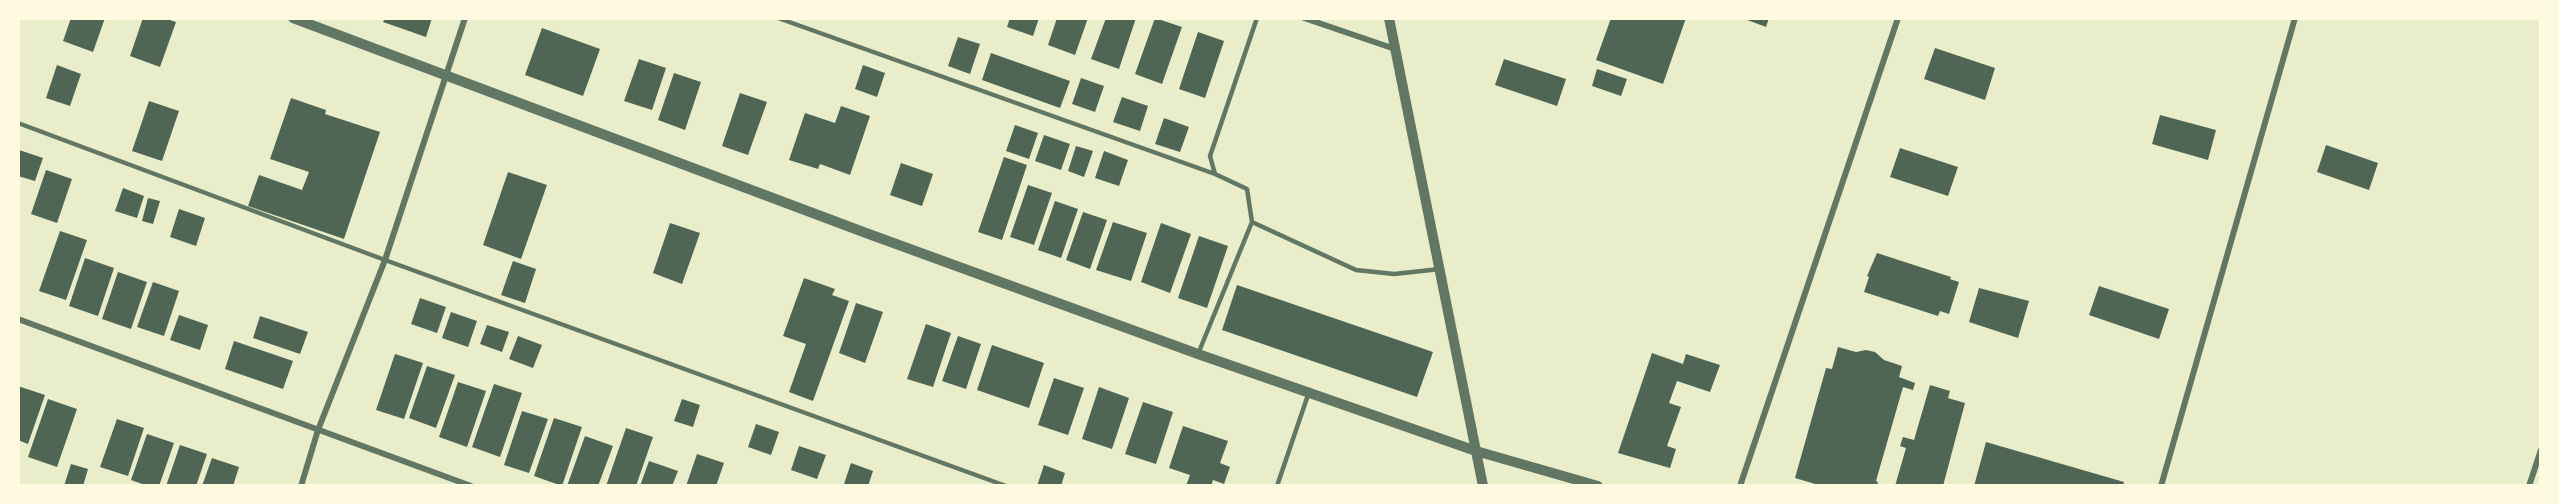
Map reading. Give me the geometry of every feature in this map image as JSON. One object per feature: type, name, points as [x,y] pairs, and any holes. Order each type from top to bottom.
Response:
[{"type":"street","points":[[293,18],[866,233],[1198,354],[1476,451],[1598,486]]},
{"type":"street","points":[[300,486],[318,430],[385,260],[465,18]]},
{"type":"street","points":[[1304,18],[1395,49]]},
{"type":"street","points":[[1389,18],[1483,486]]},
{"type":"street","points":[[1740,486],[1898,18]]},
{"type":"street","points":[[2161,486],[2295,18]]},
{"type":"street","points":[[18,319],[471,486]]},
{"type":"street","points":[[2529,486],[2541,450]]},
{"type":"lane","points":[[778,18],[1215,174],[1248,189],[1252,222],[1198,354]]},
{"type":"lane","points":[[1215,174],[1210,156],[1257,18]]},
{"type":"lane","points":[[18,123],[385,260],[1006,486]]},
{"type":"lane","points":[[1252,222],[1356,270],[1394,274],[1440,269]]},
{"type":"lane","points":[[1277,486],[1309,391]]},
{"type":"building","points":[[71,18],[105,18],[93,52],[63,41]]},
{"type":"building","points":[[143,18],[164,18],[176,22],[160,67],[130,56]]},
{"type":"building","points":[[385,18],[432,18],[426,37],[383,22]]},
{"type":"building","points":[[1010,18],[1039,18],[1033,36],[1007,27]]},
{"type":"building","points":[[1057,18],[1088,18],[1075,55],[1048,45]]},
{"type":"building","points":[[1106,18],[1136,18],[1119,69],[1091,59]]},
{"type":"building","points":[[1155,18],[1182,27],[1162,84],[1135,74]]},
{"type":"building","points":[[1611,18],[1686,18],[1663,84],[1596,60]]},
{"type":"building","points":[[1742,18],[1769,18],[1766,27]]},
{"type":"building","points":[[542,28],[600,49],[583,96],[525,75]]},
{"type":"building","points":[[1198,32],[1224,41],[1205,98],[1179,89]]},
{"type":"building","points":[[958,37],[980,44],[970,74],[948,66]]},
{"type":"building","points":[[1935,48],[1995,68],[1985,100],[1924,79]]},
{"type":"building","points":[[991,53],[1070,81],[1060,108],[982,80]]},
{"type":"building","points":[[639,59],[666,68],[652,110],[624,101]]},
{"type":"building","points":[[1504,59],[1566,79],[1557,106],[1495,85]]},
{"type":"building","points":[[57,65],[81,74],[70,106],[46,98]]},
{"type":"building","points":[[863,65],[885,73],[877,97],[855,89]]},
{"type":"building","points":[[1597,69],[1627,79],[1621,96],[1592,86]]},
{"type":"building","points":[[674,73],[701,82],[685,130],[658,120]]},
{"type":"building","points":[[1081,78],[1104,86],[1095,112],[1072,104]]},
{"type":"building","points":[[740,93],[767,102],[748,155],[722,146]]},
{"type":"building","points":[[1122,97],[1148,106],[1140,131],[1113,122]]},
{"type":"building","points":[[291,98],[326,110],[325,114],[380,132],[344,239],[248,206],[259,175],[302,190],[309,172],[270,159]]},
{"type":"building","points":[[149,101],[179,111],[162,161],[132,151]]},
{"type":"building","points":[[841,106],[870,116],[850,175],[820,164],[818,169],[789,160],[805,113],[835,123]]},
{"type":"building","points":[[2160,115],[2216,130],[2208,160],[2152,144]]},
{"type":"building","points":[[1164,118],[1189,127],[1180,152],[1155,144]]},
{"type":"building","points":[[1015,125],[1038,133],[1029,159],[1006,151]]},
{"type":"building","points":[[1044,135],[1070,144],[1061,170],[1035,161]]},
{"type":"building","points":[[2326,145],[2378,163],[2369,190],[2317,172]]},
{"type":"building","points":[[1076,146],[1093,151],[1084,177],[1068,171]]},
{"type":"building","points":[[1900,148],[1958,167],[1948,196],[1890,177]]},
{"type":"building","points":[[19,150],[43,158],[35,181],[18,176]]},
{"type":"building","points":[[1104,151],[1128,160],[1119,186],[1095,178]]},
{"type":"building","points":[[1004,157],[1027,165],[1002,240],[978,232]]},
{"type":"building","points":[[901,163],[933,174],[922,206],[890,195]]},
{"type":"building","points":[[46,170],[72,179],[57,223],[31,214]]},
{"type":"building","points":[[508,172],[547,185],[521,259],[483,245]]},
{"type":"building","points":[[1028,185],[1052,193],[1034,245],[1010,237]]},
{"type":"building","points":[[123,188],[144,196],[137,218],[115,211]]},
{"type":"building","points":[[148,198],[160,201],[153,224],[142,221]]},
{"type":"building","points":[[1055,201],[1078,209],[1061,258],[1038,250]]},
{"type":"building","points":[[179,209],[205,218],[196,246],[170,237]]},
{"type":"building","points":[[1083,212],[1107,220],[1090,269],[1066,260]]},
{"type":"building","points":[[1113,222],[1147,233],[1131,281],[1096,270]]},
{"type":"building","points":[[670,223],[700,233],[682,284],[653,273]]},
{"type":"building","points":[[1161,223],[1191,234],[1170,293],[1141,282]]},
{"type":"building","points":[[60,231],[87,240],[66,300],[39,291]]},
{"type":"building","points":[[1199,236],[1228,246],[1207,308],[1178,298]]},
{"type":"building","points":[[1877,253],[1951,277],[1950,279],[1959,282],[1949,314],[1940,311],[1938,316],[1864,292],[1869,277],[1867,276]]},
{"type":"building","points":[[85,258],[114,268],[98,316],[69,306]]},
{"type":"building","points":[[513,261],[536,269],[525,303],[501,295]]},
{"type":"building","points":[[118,272],[147,282],[131,329],[102,319]]},
{"type":"building","points":[[804,278],[835,289],[832,295],[849,301],[813,401],[789,392],[806,344],[783,336]]},
{"type":"building","points":[[153,282],[179,291],[164,336],[137,327]]},
{"type":"building","points":[[1237,285],[1433,352],[1417,397],[1222,330]]},
{"type":"building","points":[[2099,286],[2169,309],[2159,339],[2089,315]]},
{"type":"building","points":[[1979,288],[2029,301],[2018,338],[1969,322]]},
{"type":"building","points":[[420,298],[446,307],[437,333],[411,324]]},
{"type":"building","points":[[856,303],[883,312],[865,363],[839,353]]},
{"type":"building","points":[[451,312],[477,321],[468,347],[442,338]]},
{"type":"building","points":[[179,315],[208,325],[200,350],[170,340]]},
{"type":"building","points":[[260,316],[308,332],[300,354],[253,338]]},
{"type":"building","points":[[926,324],[951,333],[933,387],[907,379]]},
{"type":"building","points":[[487,325],[509,332],[502,352],[480,344]]},
{"type":"building","points":[[518,336],[542,345],[533,368],[509,359]]},
{"type":"building","points":[[958,336],[981,344],[966,389],[942,381]]},
{"type":"building","points":[[234,341],[293,361],[283,389],[225,369]]},
{"type":"building","points":[[992,345],[1044,363],[1029,408],[977,390]]},
{"type":"building","points":[[1838,347],[1856,352],[1866,350],[1875,352],[1884,360],[1902,366],[1899,377],[1915,383],[1913,390],[1903,387],[1876,481],[1877,486],[1822,486],[1795,478],[1826,368],[1832,369]]},
{"type":"building","points":[[1652,353],[1683,364],[1686,354],[1720,365],[1710,392],[1677,381],[1669,403],[1681,407],[1667,446],[1676,449],[1670,468],[1618,453]]},
{"type":"building","points":[[395,354],[423,363],[404,419],[376,410]]},
{"type":"building","points":[[427,366],[455,375],[436,428],[409,418]]},
{"type":"building","points":[[1054,378],[1084,388],[1068,435],[1038,425]]},
{"type":"building","points":[[458,382],[486,391],[467,447],[439,437]]},
{"type":"building","points":[[494,384],[522,393],[500,457],[472,447]]},
{"type":"building","points":[[1930,385],[1950,391],[1948,398],[1965,403],[1943,486],[1895,486],[1906,448],[1900,446],[1903,437],[1914,440]]},
{"type":"building","points":[[18,386],[45,395],[28,444],[18,440]]},
{"type":"building","points":[[1099,387],[1129,398],[1112,449],[1082,439]]},
{"type":"building","points":[[48,399],[77,409],[57,467],[28,457]]},
{"type":"building","points":[[682,399],[700,405],[693,427],[674,421]]},
{"type":"building","points":[[1143,402],[1173,412],[1156,464],[1125,454]]},
{"type":"building","points":[[522,411],[548,419],[529,473],[504,465]]},
{"type":"building","points":[[554,418],[582,427],[562,486],[534,476]]},
{"type":"building","points":[[117,419],[144,428],[128,476],[100,467]]},
{"type":"building","points":[[756,424],[779,432],[771,455],[748,447]]},
{"type":"building","points":[[1183,426],[1228,441],[1220,463],[1230,467],[1224,484],[1213,480],[1211,486],[1186,486],[1190,475],[1169,468]]},
{"type":"building","points":[[626,428],[653,437],[636,486],[606,486]]},
{"type":"building","points":[[147,434],[174,443],[159,486],[148,486],[131,480]]},
{"type":"building","points":[[585,436],[613,446],[598,486],[567,486]]},
{"type":"building","points":[[1986,442],[2124,482],[2123,486],[1974,486]]},
{"type":"building","points":[[180,445],[207,454],[196,486],[166,486]]},
{"type":"building","points":[[799,446],[826,455],[817,479],[791,470]]},
{"type":"building","points":[[697,454],[724,463],[716,486],[686,486]]},
{"type":"building","points":[[212,458],[239,467],[233,486],[202,486]]},
{"type":"building","points":[[649,461],[678,471],[672,486],[640,486]]},
{"type":"building","points":[[851,463],[873,471],[868,486],[844,484]]},
{"type":"building","points":[[71,464],[88,469],[83,486],[64,486]]},
{"type":"building","points":[[1044,465],[1065,473],[1061,486],[1037,486]]}]
